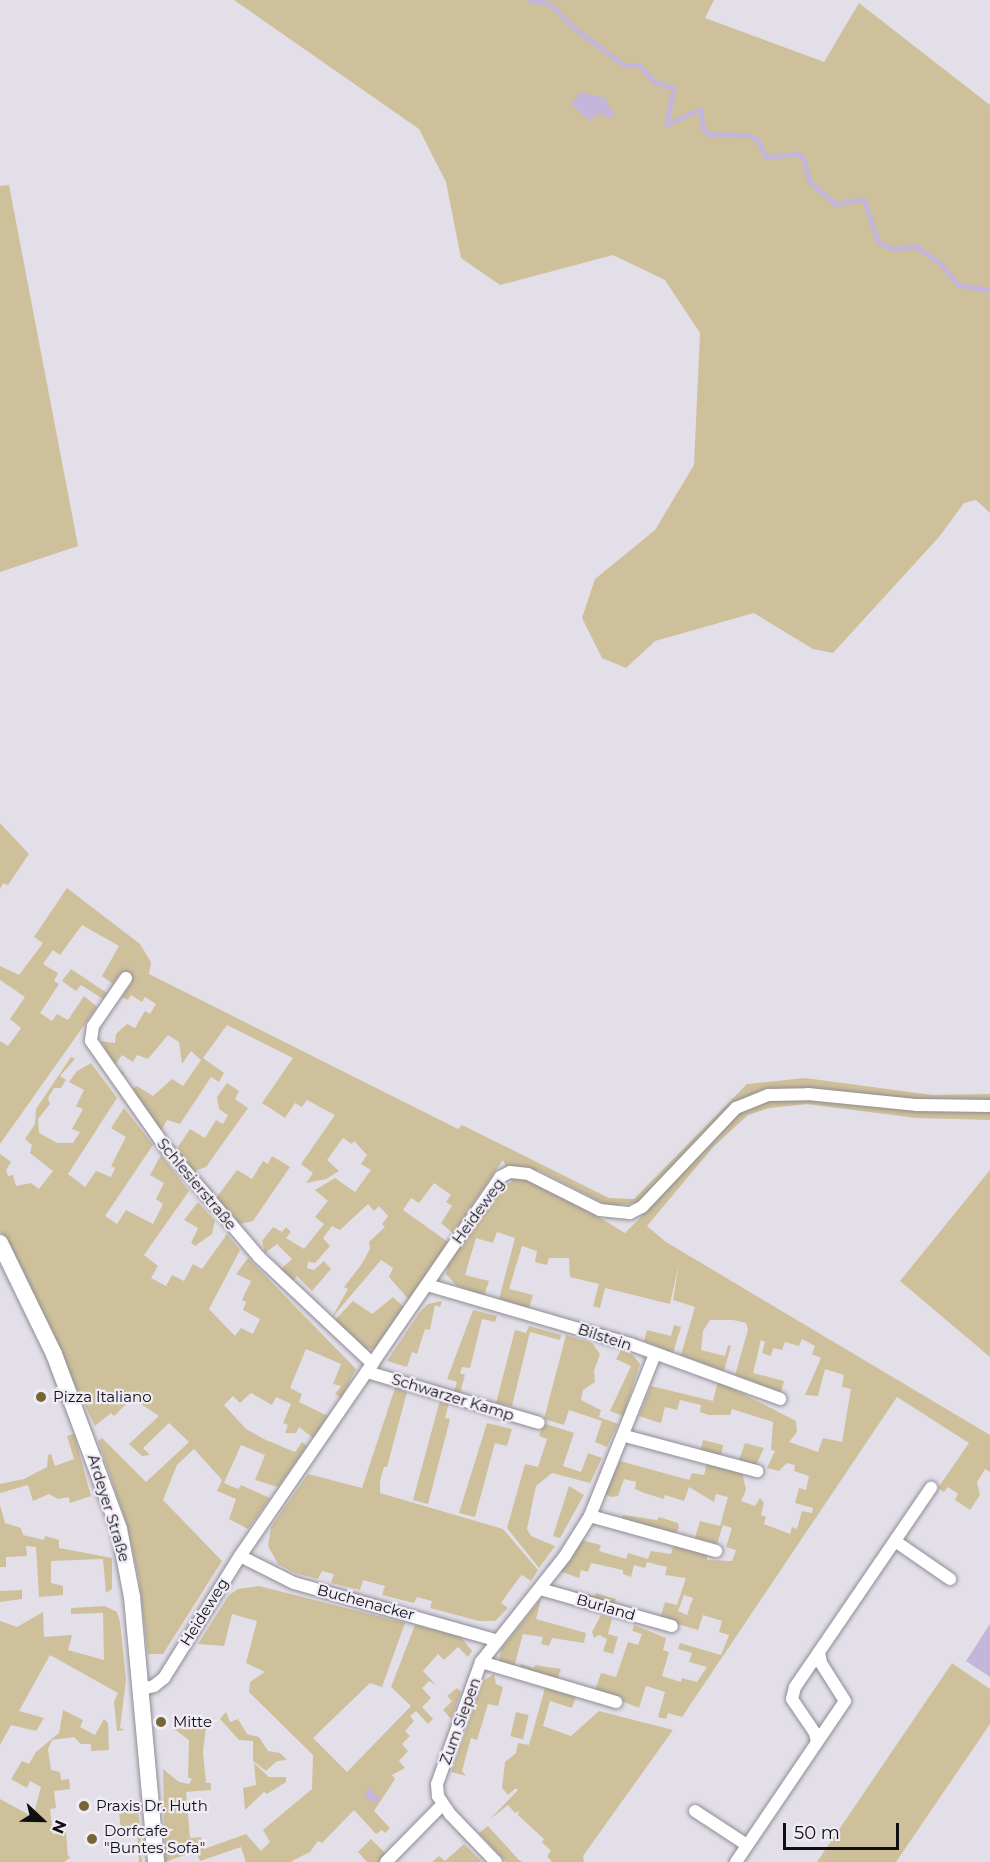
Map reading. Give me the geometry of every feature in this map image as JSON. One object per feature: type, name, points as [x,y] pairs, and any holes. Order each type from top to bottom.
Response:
[{"type":"main road","name":"Ardeyer Straße","points":[[0,1243],[54,1354],[119,1529],[132,1597],[156,1862]]},
{"type":"street","name":"Schlesierstraße","points":[[126,978],[93,1026],[91,1041],[166,1148],[259,1257],[370,1368]]},
{"type":"street","name":"Heideweg","points":[[142,1689],[154,1686],[164,1678],[240,1556],[427,1285],[477,1208],[500,1178],[510,1172],[528,1174],[600,1210],[630,1213],[642,1207],[736,1108],[769,1095],[808,1094],[917,1105],[990,1106]]},
{"type":"street","name":"Bilstein","points":[[427,1285],[655,1354],[780,1399]]},
{"type":"street","points":[[495,1640],[540,1589],[590,1516],[625,1436],[655,1354]]},
{"type":"street","name":"Schwarzer Kamp","points":[[370,1368],[539,1423]]},
{"type":"street","points":[[625,1436],[757,1471]]},
{"type":"street","points":[[817,1742],[815,1732],[792,1699],[795,1687],[931,1488]]},
{"type":"street","points":[[590,1516],[716,1551]]},
{"type":"street","points":[[895,1541],[950,1579]]},
{"type":"street","name":"Buchenacker","points":[[240,1556],[294,1583],[495,1640]]},
{"type":"street","name":"Burland","points":[[540,1589],[672,1626]]},
{"type":"street","name":"Zum Siepen","points":[[443,1804],[437,1784],[481,1662],[495,1640]]},
{"type":"street","points":[[736,1862],[845,1701],[821,1663],[819,1652]]},
{"type":"street","points":[[481,1662],[616,1702]]},
{"type":"street","points":[[386,1862],[443,1804],[495,1862]]},
{"type":"street","points":[[695,1811],[747,1845]]},
{"type":"shaded area","points":[[234,0],[714,0],[705,18],[824,62],[859,3],[990,105],[990,513],[976,500],[964,503],[939,537],[833,653],[813,649],[754,613],[655,641],[626,668],[602,658],[582,618],[595,579],[655,530],[694,465],[700,333],[665,280],[613,255],[500,285],[461,258],[446,182],[419,129]]},
{"type":"shaded area","points":[[580,92],[605,98],[615,116],[609,118],[599,113],[591,120],[585,117],[571,104]]},
{"type":"shaded area","points":[[9,185],[78,546],[0,572],[0,186]]},
{"type":"shaded area","points":[[0,823],[29,854],[8,885],[3,883],[0,889]]},
{"type":"shaded area","points":[[67,888],[140,944],[151,962],[149,974],[458,1129],[462,1125],[609,1198],[634,1199],[747,1084],[805,1078],[932,1095],[990,1094],[990,1120],[916,1118],[807,1104],[769,1108],[748,1115],[714,1146],[647,1226],[666,1242],[990,1435],[990,1472],[985,1469],[977,1482],[980,1495],[970,1510],[955,1500],[958,1494],[948,1487],[944,1492],[938,1488],[969,1443],[897,1397],[682,1717],[668,1713],[666,1719],[658,1717],[665,1692],[646,1686],[639,1708],[595,1690],[601,1673],[616,1677],[628,1642],[638,1645],[642,1634],[632,1631],[634,1625],[666,1638],[663,1650],[669,1652],[662,1676],[681,1682],[682,1678],[697,1682],[707,1667],[689,1662],[692,1653],[678,1649],[680,1643],[721,1655],[729,1635],[719,1632],[722,1621],[703,1615],[698,1630],[660,1619],[665,1602],[677,1605],[686,1578],[665,1575],[667,1567],[647,1562],[645,1568],[634,1565],[631,1577],[623,1574],[623,1570],[591,1563],[588,1572],[581,1570],[579,1578],[559,1571],[581,1540],[601,1545],[599,1551],[626,1559],[628,1553],[648,1559],[651,1551],[671,1554],[674,1544],[707,1554],[707,1560],[732,1561],[736,1550],[726,1547],[732,1528],[723,1525],[717,1544],[695,1538],[700,1521],[720,1526],[728,1497],[716,1494],[714,1502],[689,1487],[684,1501],[665,1495],[664,1499],[635,1489],[636,1482],[624,1479],[618,1496],[612,1497],[605,1494],[620,1461],[689,1480],[692,1473],[704,1475],[707,1463],[742,1472],[746,1490],[741,1501],[755,1506],[760,1498],[764,1503],[761,1515],[766,1517],[764,1524],[790,1534],[792,1527],[797,1529],[802,1511],[812,1513],[813,1508],[795,1503],[799,1488],[806,1490],[809,1476],[794,1471],[795,1465],[787,1463],[779,1471],[767,1468],[775,1451],[771,1450],[773,1422],[732,1409],[730,1415],[709,1415],[700,1412],[701,1405],[680,1400],[677,1410],[665,1407],[661,1423],[639,1416],[651,1386],[713,1401],[718,1381],[796,1421],[797,1432],[789,1442],[818,1452],[823,1438],[842,1442],[851,1389],[842,1387],[844,1375],[825,1369],[818,1396],[805,1395],[821,1358],[812,1354],[815,1346],[802,1339],[799,1346],[785,1342],[782,1350],[773,1348],[771,1356],[762,1353],[765,1342],[761,1340],[753,1373],[784,1381],[781,1392],[735,1375],[748,1330],[746,1323],[733,1320],[710,1320],[703,1331],[701,1350],[725,1356],[728,1345],[731,1346],[724,1371],[681,1355],[695,1307],[673,1300],[679,1263],[670,1304],[605,1288],[600,1308],[593,1306],[599,1284],[570,1277],[569,1258],[549,1258],[547,1265],[535,1262],[537,1251],[522,1246],[509,1289],[533,1295],[529,1308],[499,1299],[515,1238],[497,1232],[493,1243],[476,1238],[465,1275],[489,1281],[484,1296],[456,1285],[446,1274],[450,1257],[500,1187],[512,1182],[503,1160],[453,1233],[441,1223],[452,1206],[446,1202],[451,1195],[434,1183],[419,1203],[411,1198],[403,1210],[448,1242],[410,1301],[389,1277],[393,1268],[381,1260],[331,1319],[348,1289],[344,1287],[370,1249],[369,1242],[385,1227],[382,1224],[388,1216],[379,1206],[374,1211],[368,1204],[340,1230],[332,1226],[323,1238],[330,1246],[315,1263],[308,1262],[307,1268],[314,1270],[324,1261],[331,1269],[312,1291],[297,1276],[292,1282],[280,1270],[292,1259],[277,1244],[265,1253],[262,1241],[273,1227],[282,1232],[286,1227],[291,1232],[286,1238],[304,1249],[324,1224],[315,1217],[328,1201],[315,1190],[335,1178],[355,1192],[371,1170],[361,1164],[367,1155],[354,1141],[352,1144],[343,1138],[327,1160],[339,1171],[326,1179],[306,1183],[313,1173],[301,1164],[335,1115],[307,1100],[302,1107],[295,1103],[285,1118],[262,1103],[293,1058],[227,1025],[203,1058],[224,1073],[219,1082],[211,1077],[180,1124],[167,1120],[161,1131],[131,1092],[133,1088],[137,1086],[153,1096],[172,1079],[183,1086],[201,1060],[191,1051],[182,1064],[179,1042],[168,1035],[148,1059],[137,1055],[133,1062],[122,1055],[114,1066],[101,1041],[115,1043],[116,1034],[127,1024],[135,1028],[145,1011],[150,1014],[156,1004],[145,997],[142,1002],[131,995],[128,1000],[122,997],[132,982],[120,974],[113,984],[102,976],[119,946],[82,925],[60,955],[53,950],[43,964],[58,973],[54,981],[59,984],[40,1013],[52,1021],[57,1014],[68,1020],[84,996],[97,1007],[0,1144],[0,1041],[8,1046],[21,1028],[10,1019],[25,997],[0,980],[0,966],[19,975],[43,943],[34,937]],"holes":[[[538,1170],[609,1206],[636,1203],[643,1215],[625,1233],[528,1174]],[[684,1595],[693,1598],[687,1615],[678,1611]]]},
{"type":"shaded area","points":[[71,969],[107,993],[103,999],[81,985],[76,991],[62,981]]},
{"type":"shaded area","points":[[71,1057],[75,1059],[60,1076],[66,1080],[61,1088],[54,1088],[48,1098],[50,1104],[38,1119],[39,1133],[57,1143],[73,1143],[80,1132],[72,1129],[83,1109],[76,1106],[84,1090],[69,1082],[77,1071],[91,1063],[117,1098],[68,1174],[85,1187],[96,1171],[111,1177],[115,1168],[111,1166],[126,1137],[111,1128],[124,1108],[153,1145],[105,1216],[117,1224],[126,1210],[153,1224],[163,1204],[156,1199],[164,1183],[150,1175],[161,1155],[189,1191],[144,1255],[158,1266],[151,1278],[166,1286],[172,1275],[184,1281],[193,1264],[202,1269],[227,1234],[240,1250],[209,1309],[235,1336],[241,1328],[253,1334],[260,1319],[243,1310],[246,1302],[242,1300],[251,1281],[236,1274],[248,1258],[356,1369],[341,1398],[335,1394],[341,1386],[333,1384],[341,1364],[306,1349],[290,1388],[302,1394],[299,1402],[328,1416],[313,1438],[299,1427],[296,1433],[285,1433],[288,1425],[283,1423],[291,1404],[276,1397],[272,1405],[251,1393],[240,1403],[233,1396],[224,1405],[246,1429],[266,1440],[295,1452],[302,1442],[307,1446],[278,1487],[255,1480],[265,1455],[241,1445],[224,1483],[238,1489],[241,1485],[270,1498],[248,1529],[229,1519],[236,1499],[217,1491],[222,1480],[194,1449],[177,1465],[163,1500],[222,1561],[163,1654],[148,1654],[139,1579],[127,1525],[98,1441],[102,1438],[146,1482],[189,1442],[169,1423],[143,1448],[150,1455],[142,1456],[129,1444],[159,1416],[138,1402],[129,1401],[114,1416],[111,1413],[95,1426],[0,1231],[0,1154],[11,1162],[6,1170],[8,1176],[13,1175],[16,1186],[31,1183],[39,1189],[53,1171],[30,1153],[32,1145],[25,1139],[35,1124],[36,1109]]},
{"type":"shaded area","points":[[114,1066],[124,1073],[121,1079]]},
{"type":"shaded area","points":[[227,1083],[239,1091],[235,1099],[248,1108],[206,1167],[194,1171],[176,1150],[190,1129],[205,1138],[216,1120],[223,1124],[228,1115],[219,1109],[217,1097]]},
{"type":"shaded area","points":[[272,1156],[290,1167],[253,1221],[240,1224],[216,1198],[237,1170],[252,1179],[263,1161],[268,1164]]},
{"type":"shaded area","points":[[990,1170],[990,1357],[900,1281]]},
{"type":"shaded area","points":[[198,1202],[215,1221],[212,1234],[195,1246],[191,1243],[198,1228],[184,1220]]},
{"type":"shaded area","points":[[393,1297],[405,1308],[374,1349],[365,1349],[333,1322],[353,1301],[372,1314]]},
{"type":"shaded area","points":[[442,1301],[440,1307],[435,1305],[430,1330],[425,1329],[417,1354],[412,1352],[407,1367],[387,1361],[420,1312],[428,1304]]},
{"type":"shaded area","points":[[473,1310],[497,1316],[495,1322],[482,1319],[470,1368],[462,1367],[460,1373],[465,1375],[460,1393],[454,1391],[457,1382],[447,1379]]},
{"type":"shaded area","points":[[674,1325],[681,1327],[673,1353],[644,1341],[647,1330],[671,1336]]},
{"type":"shaded area","points":[[529,1326],[561,1335],[560,1340],[530,1332],[512,1406],[496,1403],[515,1330],[526,1333]]},
{"type":"shaded area","points":[[566,1335],[592,1343],[600,1354],[594,1371],[595,1382],[583,1390],[581,1400],[601,1410],[599,1417],[618,1424],[607,1447],[595,1442],[602,1421],[569,1410],[564,1425],[544,1419]]},
{"type":"shaded area","points":[[621,1350],[633,1355],[640,1364],[623,1416],[610,1411],[631,1366],[616,1359]]},
{"type":"shaded area","points":[[395,1388],[407,1392],[387,1467],[384,1467],[380,1481],[380,1493],[503,1529],[538,1570],[531,1581],[522,1575],[519,1578],[501,1603],[508,1608],[495,1621],[479,1621],[430,1608],[432,1601],[417,1597],[414,1603],[382,1595],[385,1586],[363,1580],[360,1590],[331,1583],[334,1574],[322,1571],[318,1579],[295,1573],[278,1564],[268,1546],[271,1527],[308,1474],[362,1488]]},
{"type":"shaded area","points":[[440,1400],[449,1403],[445,1418],[450,1419],[428,1504],[413,1500]]},
{"type":"shaded area","points":[[487,1423],[512,1429],[507,1446],[495,1443],[475,1517],[459,1513]]},
{"type":"shaded area","points":[[543,1423],[574,1433],[563,1466],[581,1472],[588,1453],[602,1458],[590,1483],[552,1473],[536,1486],[527,1529],[531,1536],[555,1546],[539,1568],[507,1528],[525,1464],[538,1467],[547,1439],[539,1436]]},
{"type":"shaded area","points":[[74,1434],[91,1496],[70,1503],[69,1497],[58,1499],[49,1494],[33,1501],[28,1485],[0,1493],[0,1484],[24,1479],[47,1467],[48,1455],[51,1454],[55,1466],[74,1459],[67,1436]]},
{"type":"shaded area","points":[[703,1440],[723,1445],[721,1456],[700,1451]]},
{"type":"shaded area","points":[[745,1443],[764,1448],[756,1465],[739,1460]]},
{"type":"shaded area","points":[[569,1486],[584,1495],[560,1538],[553,1536]]},
{"type":"shaded area","points":[[0,1505],[5,1523],[21,1528],[23,1535],[44,1540],[45,1536],[59,1540],[59,1548],[112,1558],[112,1589],[106,1593],[103,1559],[51,1561],[51,1583],[63,1586],[63,1595],[39,1597],[36,1547],[26,1546],[27,1556],[6,1557],[6,1567],[0,1567]]},
{"type":"shaded area","points":[[623,1515],[657,1520],[659,1517],[678,1523],[679,1528],[676,1533],[622,1519]]},
{"type":"shaded area","points":[[259,1586],[405,1623],[382,1687],[370,1683],[313,1738],[347,1772],[411,1706],[391,1687],[415,1625],[460,1636],[472,1651],[468,1657],[458,1647],[444,1660],[438,1654],[423,1671],[436,1685],[429,1681],[422,1688],[431,1698],[422,1707],[433,1719],[428,1724],[416,1711],[410,1716],[414,1721],[405,1731],[410,1736],[402,1744],[408,1751],[399,1761],[405,1768],[392,1775],[395,1779],[374,1811],[390,1828],[385,1833],[382,1830],[376,1834],[354,1810],[322,1843],[318,1841],[310,1852],[290,1862],[246,1862],[241,1847],[200,1861],[196,1851],[165,1862],[163,1769],[179,1782],[189,1784],[192,1779],[188,1777],[189,1740],[174,1729],[206,1727],[203,1752],[206,1783],[211,1783],[211,1790],[186,1792],[190,1838],[201,1837],[204,1849],[246,1834],[261,1851],[270,1842],[263,1830],[312,1789],[313,1755],[249,1692],[250,1682],[265,1672],[246,1663],[257,1621],[232,1614],[224,1646],[198,1644],[229,1595],[238,1589]]},
{"type":"shaded area","points":[[22,1590],[22,1599],[0,1602],[0,1591]]},
{"type":"shaded area","points":[[575,1591],[595,1596],[596,1593],[616,1599],[614,1605],[575,1594]]},
{"type":"shaded area","points":[[541,1599],[536,1619],[586,1633],[584,1643],[552,1638],[549,1646],[541,1644],[543,1637],[523,1634],[514,1667],[499,1661],[501,1649]]},
{"type":"shaded area","points":[[105,1606],[117,1612],[120,1622],[126,1680],[120,1728],[125,1730],[117,1731],[114,1702],[118,1693],[50,1655],[19,1711],[44,1718],[36,1731],[11,1725],[0,1745],[0,1621],[17,1627],[43,1612],[44,1637],[72,1635],[68,1650],[104,1660],[103,1613],[71,1614],[71,1608]]},
{"type":"shaded area","points":[[601,1615],[612,1619],[608,1634],[618,1637],[613,1654],[603,1651],[607,1639],[599,1635],[594,1638],[592,1632]]},
{"type":"shaded area","points":[[990,1624],[990,1677],[966,1661]]},
{"type":"shaded area","points":[[952,1663],[990,1689],[990,1724],[896,1862],[817,1862]]},
{"type":"shaded area","points":[[521,1664],[534,1668],[535,1665],[561,1669],[557,1680],[519,1669]]},
{"type":"shaded area","points":[[494,1674],[496,1684],[503,1687],[498,1706],[488,1704],[477,1740],[471,1738],[462,1771],[466,1776],[451,1772],[483,1681]]},
{"type":"shaded area","points":[[457,1688],[461,1692],[451,1719],[443,1710],[452,1701],[447,1696]]},
{"type":"shaded area","points":[[545,1688],[576,1697],[572,1708],[550,1701],[543,1726],[571,1736],[599,1711],[673,1730],[583,1856],[584,1862],[552,1862],[547,1856],[551,1851],[542,1842],[544,1839],[518,1815],[519,1811],[515,1813],[508,1805],[489,1820],[518,1790],[516,1788],[508,1795],[502,1788],[505,1762],[516,1753],[518,1743],[529,1745]]},
{"type":"shaded area","points":[[63,1710],[83,1720],[80,1727],[95,1735],[104,1719],[108,1723],[109,1750],[91,1751],[91,1744],[81,1744],[74,1737],[52,1740],[48,1749],[51,1770],[60,1772],[61,1780],[69,1779],[70,1789],[54,1791],[56,1808],[50,1809],[53,1834],[66,1832],[68,1856],[71,1857],[64,1862],[0,1862],[0,1799],[33,1817],[41,1787],[30,1781],[27,1788],[11,1779],[22,1761],[29,1764],[36,1752],[59,1733]]},
{"type":"shaded area","points":[[226,1712],[230,1722],[238,1719],[247,1734],[259,1737],[268,1751],[280,1753],[287,1760],[277,1761],[266,1771],[253,1761],[253,1741],[239,1740],[220,1719]]},
{"type":"shaded area","points":[[516,1712],[529,1715],[523,1739],[510,1736]]},
{"type":"shaded area","points":[[254,1763],[269,1777],[286,1777],[286,1782],[267,1794],[264,1792],[245,1810],[243,1788],[256,1785]]},
{"type":"shaded area","points":[[367,1786],[380,1800],[378,1802],[366,1800]]},
{"type":"shaded area","points":[[138,1810],[142,1862],[139,1862],[137,1828],[121,1829],[119,1813]]},
{"type":"shaded area","points":[[488,1826],[523,1862],[506,1862],[479,1833]]},
{"type":"shaded area","points":[[371,1839],[390,1858],[386,1862],[367,1862],[358,1852]]},
{"type":"shaded area","points":[[464,1844],[482,1862],[432,1862],[439,1856],[445,1861]]},
{"type":"waterway","points":[[529,0],[549,3],[576,29],[624,65],[639,65],[655,82],[674,88],[667,124],[701,109],[703,128],[708,134],[749,135],[757,139],[766,157],[799,154],[804,159],[809,181],[835,204],[864,199],[879,243],[895,249],[916,246],[942,265],[959,285],[990,290]]},
{"type":"place","name":"Pizza Italiano","points":[[41,1397]]},
{"type":"place","name":"Mitte","points":[[161,1722]]},
{"type":"place","name":"Praxis Dr. Huth","points":[[84,1806]]},
{"type":"place","name":"Dorfcafe \"Buntes Sofa\"","points":[[92,1839]]}]
